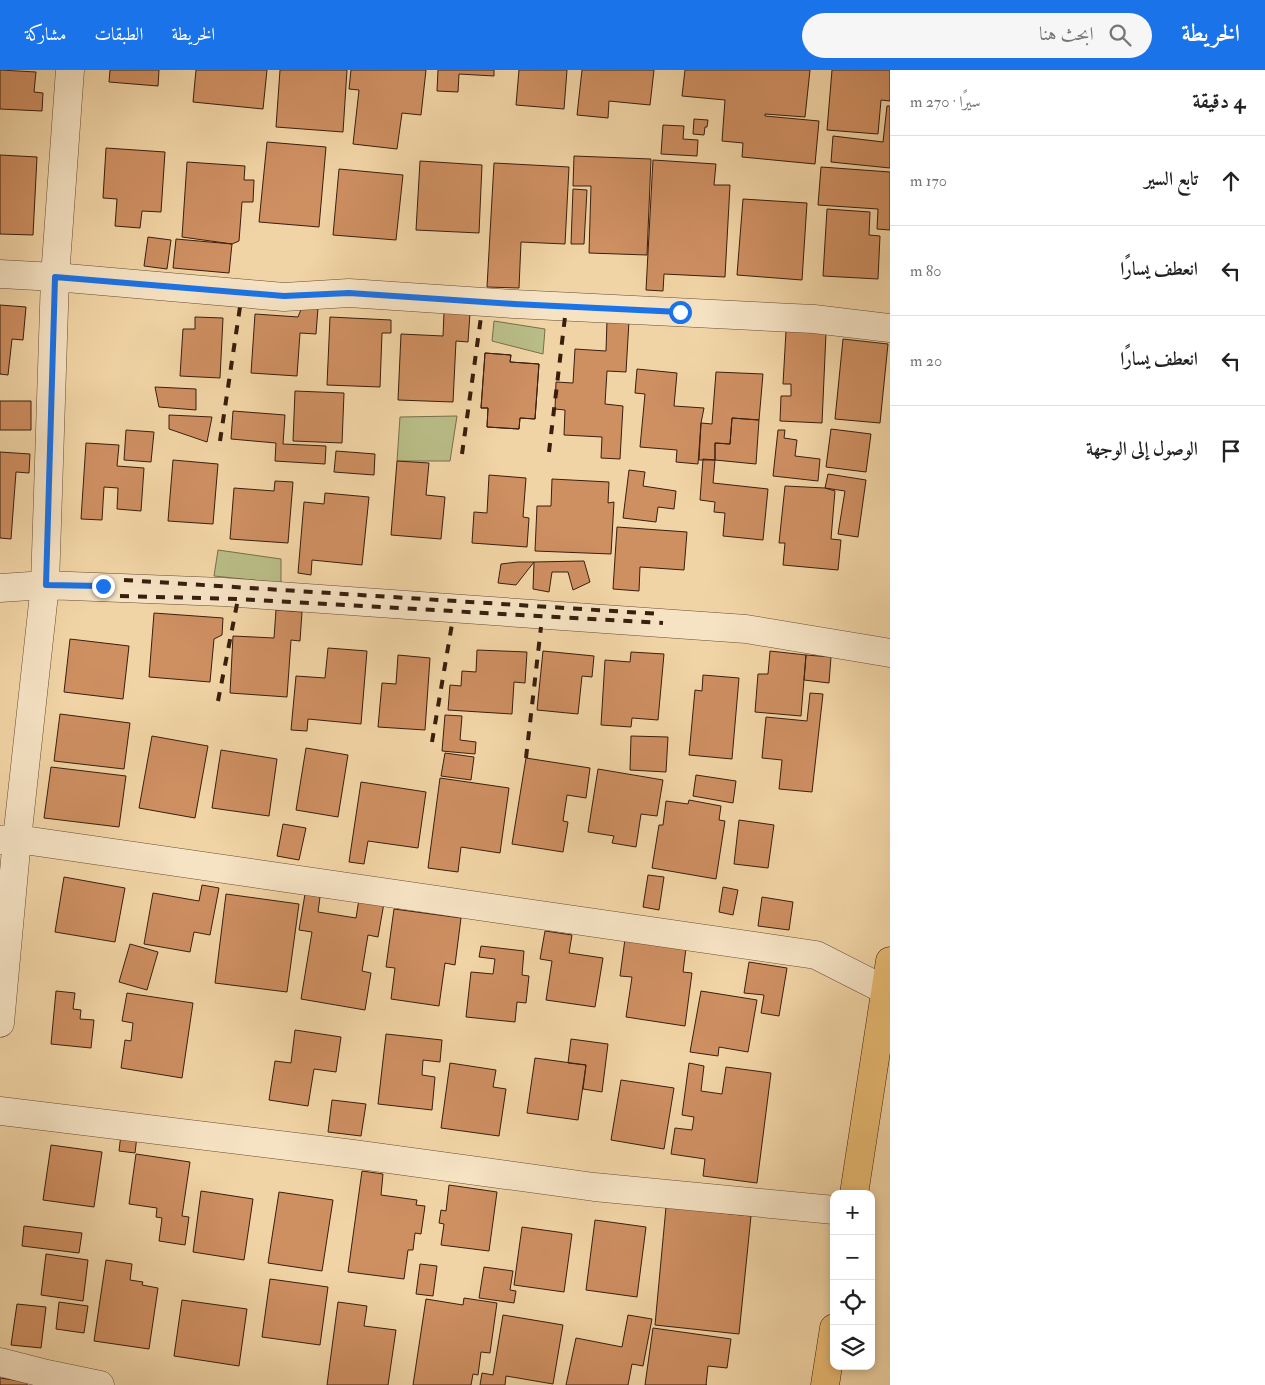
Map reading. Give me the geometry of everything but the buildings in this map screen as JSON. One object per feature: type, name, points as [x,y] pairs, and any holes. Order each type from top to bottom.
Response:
[{"type":"main road","points":[[855,1190],[890,961]]},
{"type":"main road","points":[[825,1385],[830,1353]]},
{"type":"street","points":[[0,1024],[9,839],[46,585],[55,277],[70,70]]},
{"type":"street","points":[[0,274],[284,296],[349,293],[514,304],[814,318],[890,328]]},
{"type":"street","points":[[0,588],[46,585],[232,593],[746,629],[890,653]]},
{"type":"street","points":[[9,839],[816,955],[885,990]]},
{"type":"street","points":[[0,1111],[324,1150],[594,1187],[830,1210]]},
{"type":"street","points":[[0,1362],[100,1385]]},
{"type":"green space","points":[[494,321],[545,329],[543,354],[492,341]]},
{"type":"green space","points":[[457,416],[450,461],[397,461],[400,417]]},
{"type":"green space","points":[[218,550],[281,559],[281,583],[214,576]]},
{"type":"railway","points":[[220,441],[240,307]]},
{"type":"railway","points":[[462,454],[481,317]]},
{"type":"railway","points":[[549,452],[565,317]]},
{"type":"railway","points":[[124,580],[660,614]]},
{"type":"railway","points":[[120,596],[238,599],[663,623]]},
{"type":"railway","points":[[218,701],[238,599]]},
{"type":"railway","points":[[432,742],[452,624]]},
{"type":"railway","points":[[526,758],[541,627]]},
{"type":"route","points":[[103,586],[46,585],[55,277],[284,296],[349,293],[514,304],[680,312]]}]
